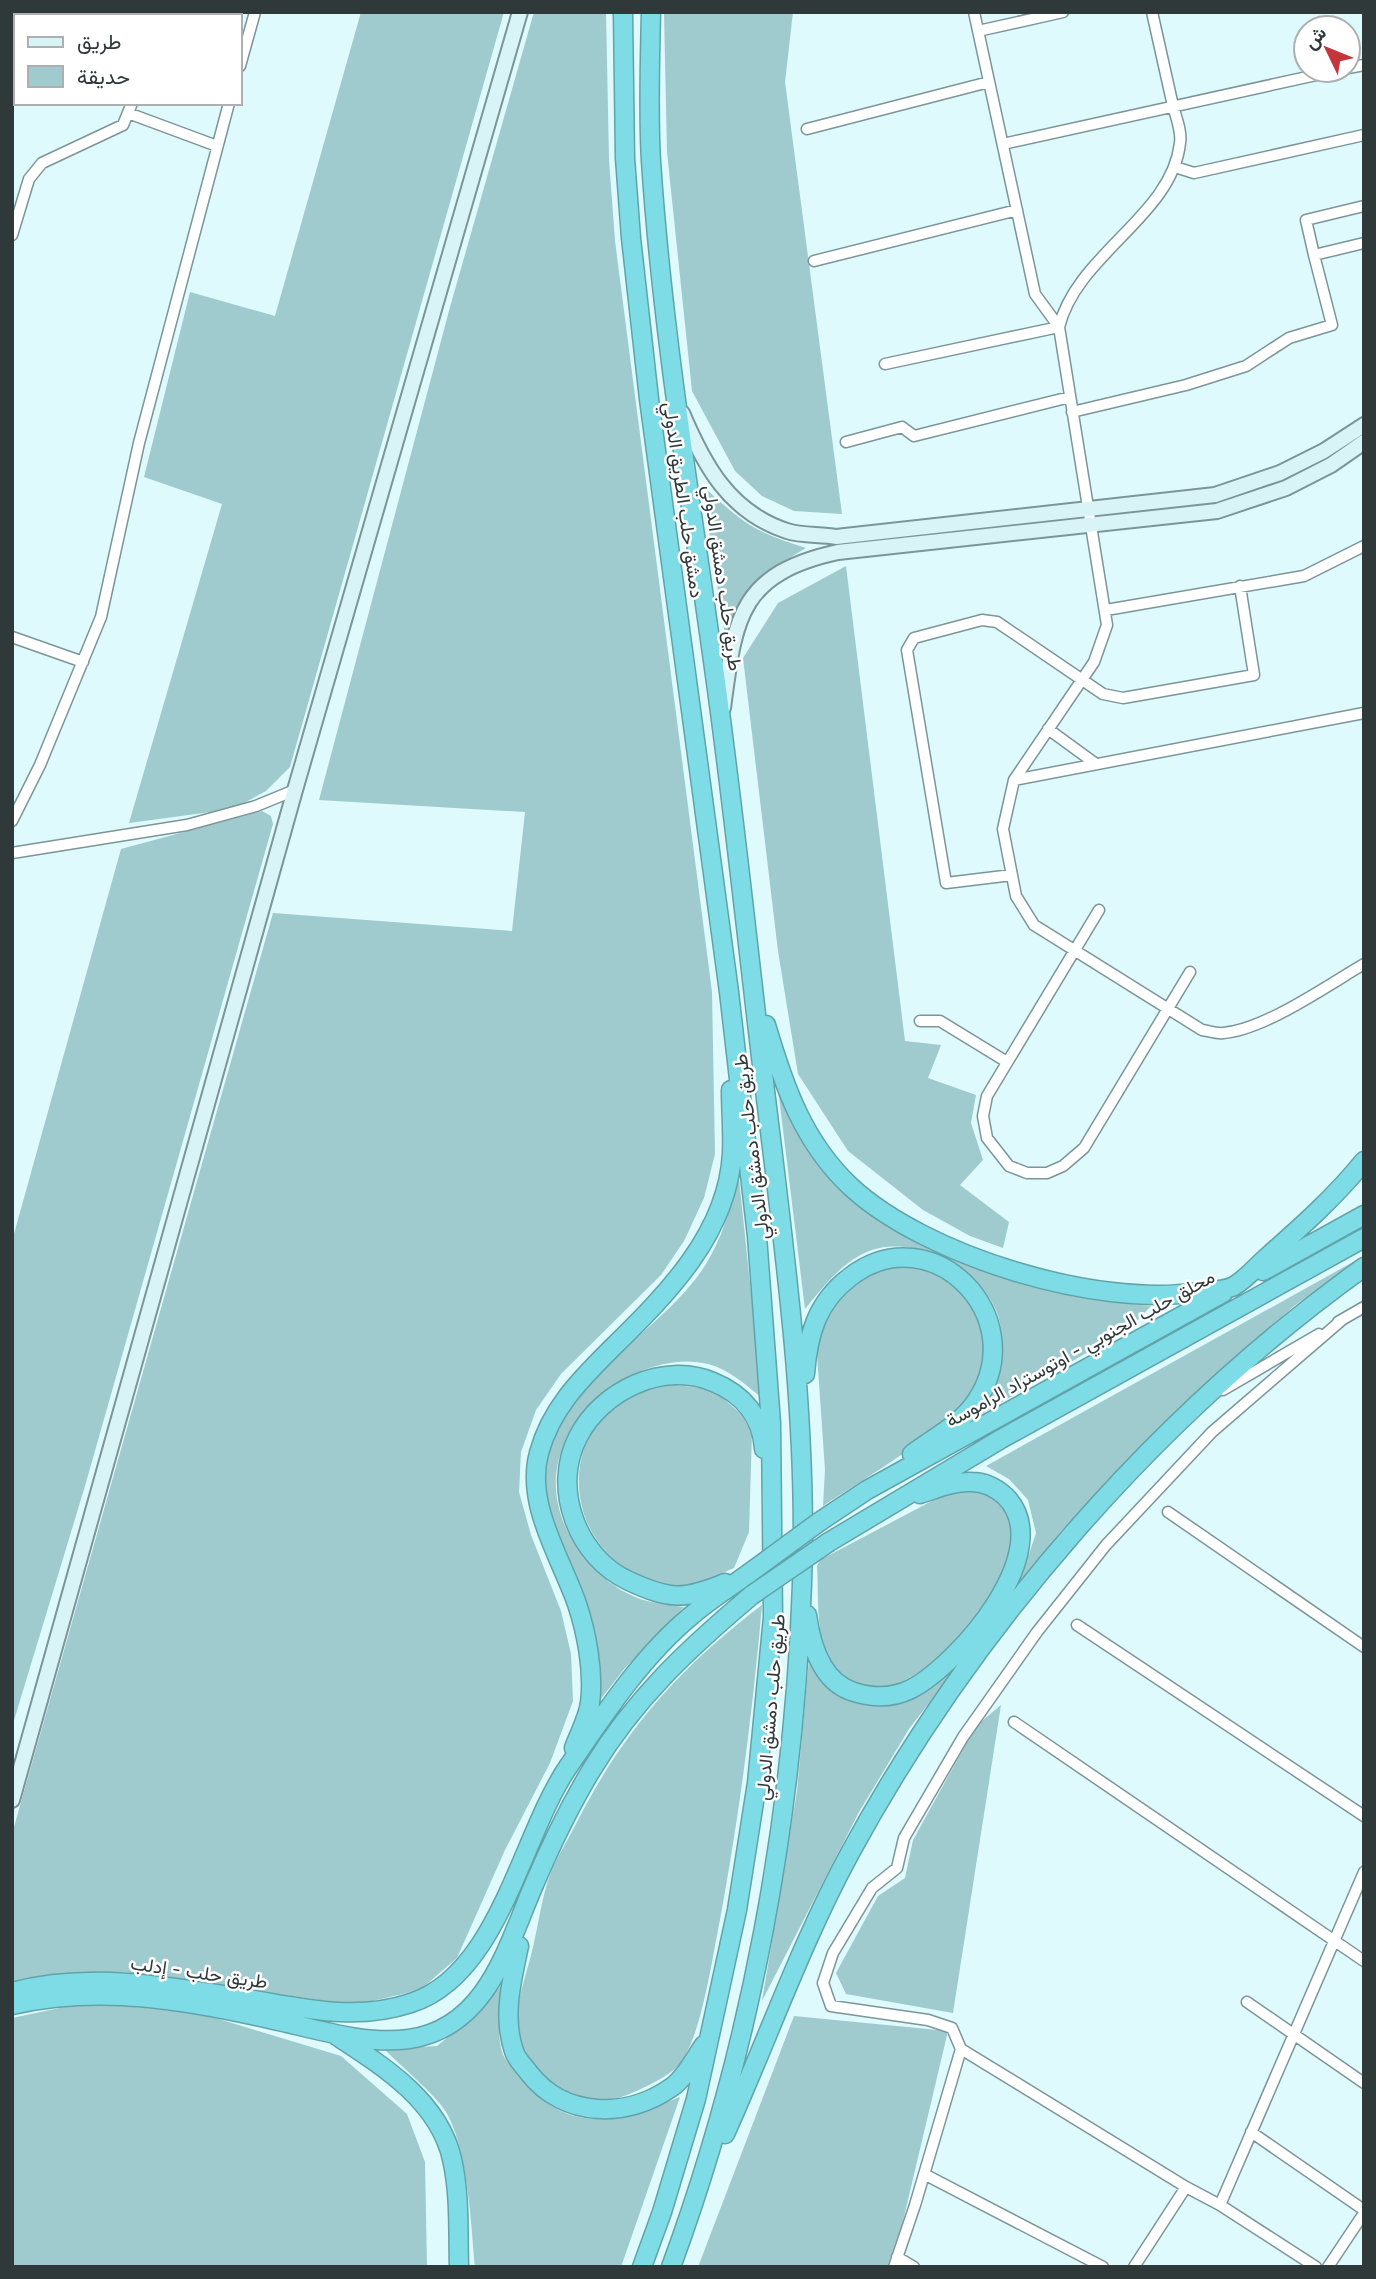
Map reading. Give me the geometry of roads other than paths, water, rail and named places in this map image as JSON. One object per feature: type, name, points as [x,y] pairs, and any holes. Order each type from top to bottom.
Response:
[{"type":"highway","name":"دمشق حلب الطريق الدولي","points":[[623,12],[625,158],[646,373],[729,992]]},
{"type":"highway","name":"طريق حلب دمشق الدولي","points":[[651,12],[651,154],[674,395],[722,720],[777,1181],[800,1436],[802,1583],[796,1682],[777,1853],[732,2074],[700,2188],[671,2267]]},
{"type":"highway","points":[[753,982],[781,1075],[809,1139],[851,1187],[878,1208],[958,1249],[1060,1286],[1147,1296],[1178,1296],[1233,1287],[1321,1210],[1364,1161]]},
{"type":"highway","name":"طريق حلب دمشق الدولي","points":[[642,2267],[685,2137],[737,1910],[757,1783],[773,1617],[771,1423],[760,1262],[729,992]]},
{"type":"highway","points":[[566,1769],[590,1704],[588,1651],[578,1605],[547,1530],[536,1490],[538,1455],[552,1418],[574,1385],[674,1286],[699,1250],[720,1204],[732,1156],[729,992]]},
{"type":"highway","name":"محلق حلب الجنوبي - اوتوستراد الراموسة","points":[[566,1769],[649,1659],[691,1616],[819,1522],[867,1490],[1364,1215]]},
{"type":"highway","points":[[12,2005],[42,1998],[102,1994],[170,1999],[331,2033],[410,2039],[441,2029],[469,2008],[496,1976],[511,1949],[531,1891],[557,1834],[593,1768],[637,1705],[687,1650],[752,1595],[875,1513],[1001,1439],[1364,1238]]},
{"type":"highway","points":[[800,1436],[807,1342],[818,1313],[839,1286],[874,1261],[905,1256],[930,1261],[965,1283],[983,1304],[992,1338],[990,1372],[985,1387],[966,1414],[867,1490]]},
{"type":"highway","points":[[700,2188],[849,1855],[919,1736],[1000,1625],[1128,1473],[1298,1313],[1364,1266]]},
{"type":"highway","points":[[748,1574],[684,1598],[652,1592],[614,1574],[588,1549],[573,1521],[568,1477],[578,1437],[604,1404],[637,1382],[671,1374],[704,1378],[730,1388],[750,1407],[763,1434],[771,1527]]},
{"type":"highway","points":[[802,1583],[813,1647],[820,1662],[840,1685],[849,1691],[878,1697],[893,1695],[925,1680],[952,1658],[982,1622],[1016,1562],[1022,1535],[1016,1511],[997,1489],[971,1482],[916,1496],[875,1513]]},
{"type":"highway","name":"طريق حلب - إدلب","points":[[12,1992],[69,1982],[144,1983],[338,2015],[380,2011],[413,2003],[442,1986],[469,1960],[493,1925],[534,1829],[566,1769]]},
{"type":"highway","points":[[531,1891],[510,1985],[508,2018],[514,2053],[537,2083],[563,2101],[599,2112],[634,2106],[674,2087],[709,2038]]},
{"type":"highway","points":[[331,2033],[390,2071],[418,2098],[436,2123],[452,2156],[459,2267]]},
{"type":"main road","points":[[12,1800],[295,790],[520,12]]},
{"type":"main road","points":[[616,12],[623,73]]},
{"type":"main road","points":[[674,395],[697,448],[718,485],[750,514],[789,532],[836,537],[1215,495],[1280,473],[1324,451],[1364,425]]},
{"type":"main road","points":[[722,720],[733,634],[747,604],[770,579],[801,562],[827,554],[1217,511],[1286,488],[1331,465],[1364,442]]},
{"type":"main road","points":[[825,535],[827,554]]},
{"type":"street","points":[[242,59],[255,12]]},
{"type":"street","points":[[974,12],[1035,294],[1059,327]]},
{"type":"street","points":[[978,31],[1063,12]]},
{"type":"street","points":[[1152,12],[1181,140],[1175,167],[1158,195],[1080,281],[1065,305],[1059,327],[1107,625],[1104,643],[1014,780],[1003,829],[1016,896],[1034,925],[1202,1030],[1222,1034],[1275,1015],[1364,964]]},
{"type":"street","points":[[1003,144],[1292,80]]},
{"type":"street","points":[[807,129],[989,82]]},
{"type":"street","points":[[12,821],[40,765],[101,617],[139,443],[228,105]]},
{"type":"street","points":[[12,235],[29,179],[42,163],[123,125],[130,108],[217,146]]},
{"type":"street","points":[[1175,167],[1194,173],[1364,135]]},
{"type":"street","points":[[1072,412],[1186,385],[1246,366],[1289,338],[1332,325],[1306,220],[1364,206]]},
{"type":"street","points":[[814,261],[1017,210]]},
{"type":"street","points":[[1314,255],[1364,243]]},
{"type":"street","points":[[885,364],[1059,327]]},
{"type":"street","points":[[846,442],[902,428],[914,436],[1070,397]]},
{"type":"street","points":[[1105,610],[1304,576],[1364,546]]},
{"type":"street","points":[[1012,875],[946,883],[907,650],[914,638],[982,620],[997,622],[1103,694],[1123,698],[1254,674],[1240,586]]},
{"type":"street","points":[[12,637],[83,662]]},
{"type":"street","points":[[1014,780],[1364,713]]},
{"type":"street","points":[[1048,729],[1096,764]]},
{"type":"street","points":[[12,853],[187,825],[256,806],[295,790]]},
{"type":"street","points":[[1099,910],[987,1096],[983,1116],[987,1138],[1009,1166],[1027,1172],[1046,1173],[1074,1159],[1084,1148],[1190,972]]},
{"type":"street","points":[[920,1021],[940,1021],[1007,1062]]},
{"type":"street","points":[[1201,1402],[1364,1307]]},
{"type":"street","points":[[1316,2267],[1220,2205],[1186,2187],[961,2049],[952,2028],[928,2020],[831,2006],[823,1983],[833,1953],[872,1888],[897,1868],[904,1838],[963,1737],[1037,1632],[1097,1556],[1212,1432],[1343,1319]]},
{"type":"street","points":[[1168,1512],[1364,1647]]},
{"type":"street","points":[[1077,1625],[1364,1815]]},
{"type":"street","points":[[1014,1722],[1364,1961]]},
{"type":"street","points":[[1220,2205],[1364,1872]]},
{"type":"street","points":[[1247,2002],[1364,2083]]},
{"type":"street","points":[[914,2267],[895,2262],[961,2049]]},
{"type":"street","points":[[1251,2132],[1364,2211],[1328,2267]]},
{"type":"street","points":[[924,2175],[1103,2267]]},
{"type":"street","points":[[1134,2267],[1186,2187]]}]
